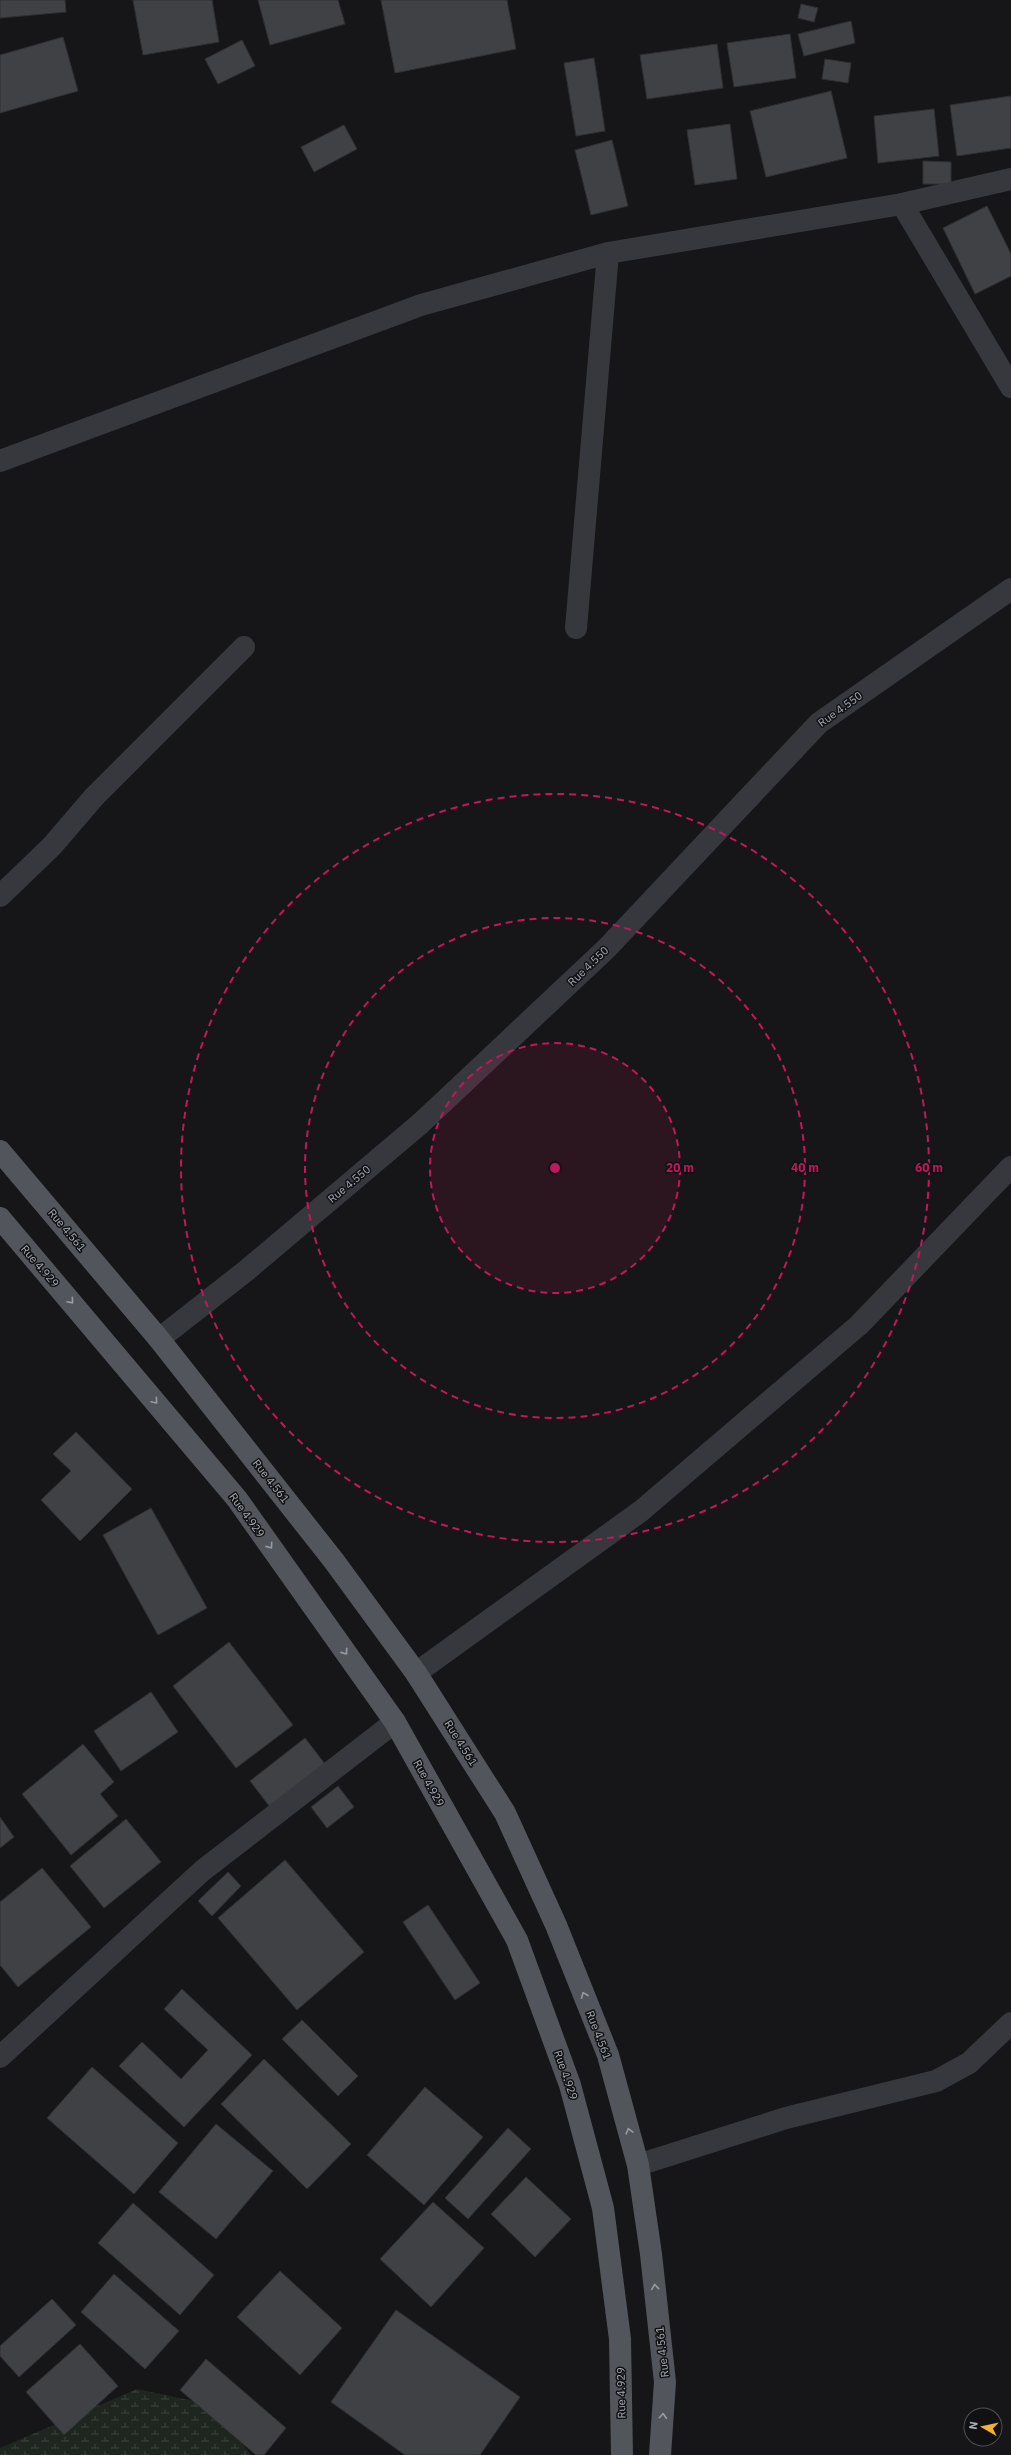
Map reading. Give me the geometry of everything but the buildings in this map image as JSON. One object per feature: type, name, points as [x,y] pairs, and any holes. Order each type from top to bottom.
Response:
[{"type":"main road","name":"Rue 4.561","points":[[0,1150],[159,1339],[334,1561],[416,1673],[505,1812],[556,1925],[608,2056],[638,2165],[651,2254],[665,2382],[660,2455]]},
{"type":"main road","name":"Rue 4.929","points":[[0,1218],[237,1499],[395,1722],[516,1940],[570,2085],[603,2208],[620,2339],[622,2455]]},
{"type":"street","points":[[0,461],[421,305],[608,253],[902,204],[1011,179]]},
{"type":"street","points":[[902,204],[1011,387]]},
{"type":"street","points":[[576,628],[608,253]]},
{"type":"street","name":"Rue 4.550","points":[[159,1339],[248,1270],[421,1123],[607,948],[819,723],[1011,589]]},
{"type":"street","points":[[0,896],[52,846],[94,797],[244,647]]},
{"type":"street","points":[[416,1673],[647,1506],[859,1325],[1011,1167]]},
{"type":"street","points":[[0,2057],[202,1871],[395,1722]]},
{"type":"street","points":[[638,2165],[786,2118],[936,2081],[969,2063],[1011,2023]]},
{"type":"green space","points":[[137,2389],[212,2405],[251,2455],[0,2455],[0,2448]]}]
